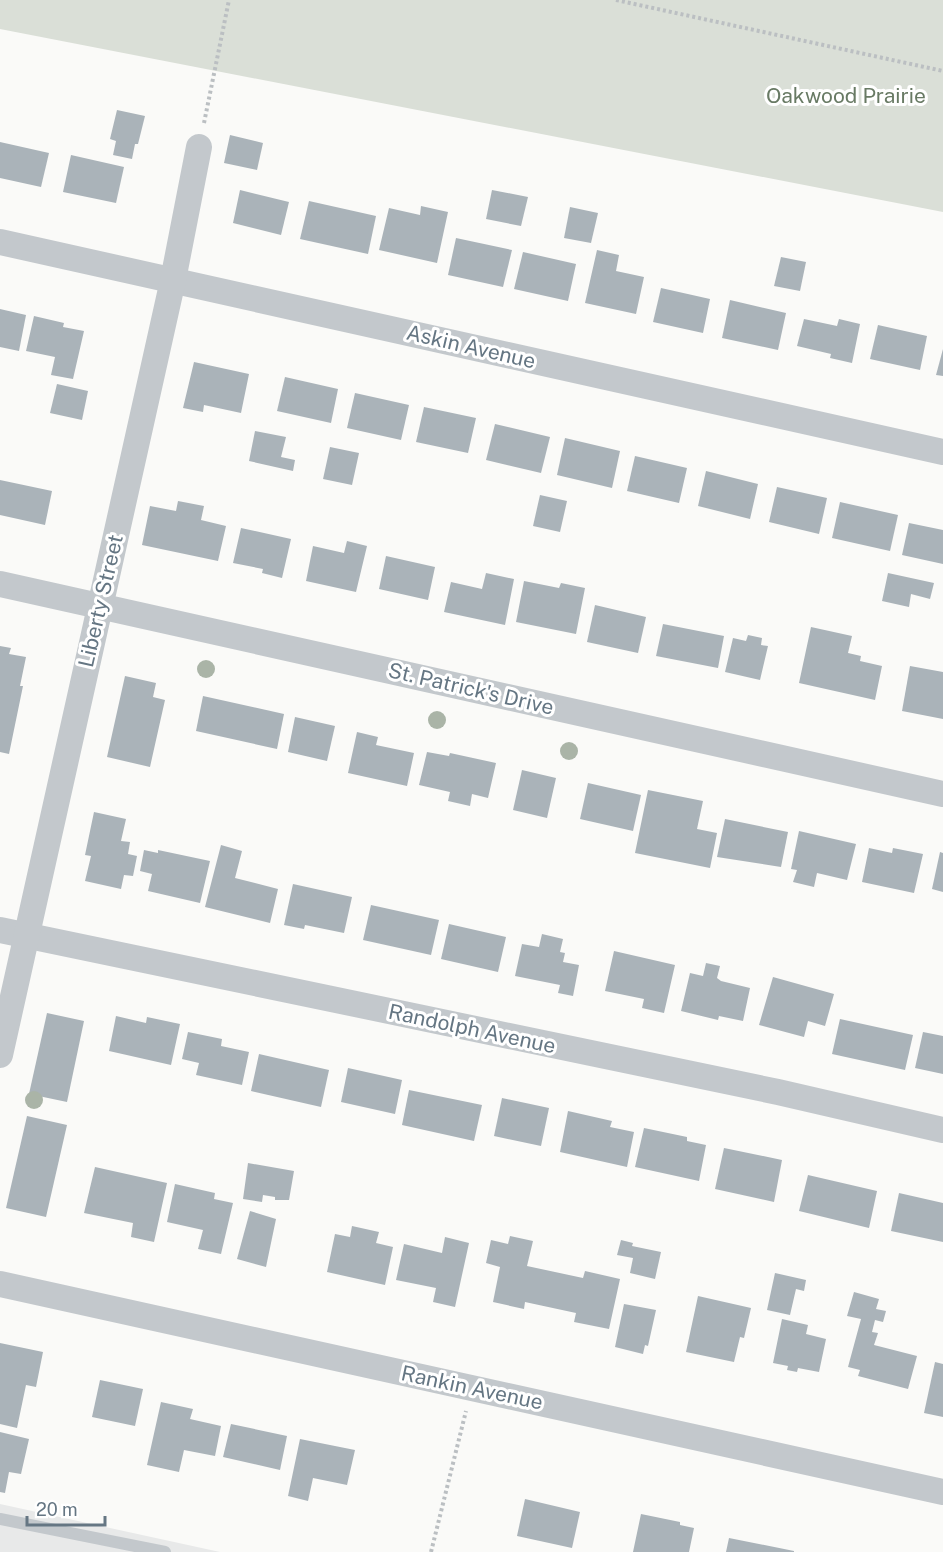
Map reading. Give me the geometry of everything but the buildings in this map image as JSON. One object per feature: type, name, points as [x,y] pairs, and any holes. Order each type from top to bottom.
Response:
[{"type":"street","name":"Liberty Street","points":[[0,1055],[173,280],[199,147]]},
{"type":"street","name":"Askin Avenue","points":[[0,242],[943,452]]},
{"type":"street","name":"St. Patrick's Drive","points":[[0,584],[943,794]]},
{"type":"street","name":"Randolph Avenue","points":[[0,930],[778,1092],[943,1130]]},
{"type":"street","name":"Rankin Avenue","points":[[0,1284],[943,1492]]},
{"type":"lane","points":[[0,1519],[165,1552]]},
{"type":"path","points":[[199,147],[229,0]]},
{"type":"path","points":[[616,0],[943,70]]},
{"type":"path","points":[[431,1552],[466,1410]]},
{"type":"shaded area","points":[[0,1504],[220,1552],[0,1552]]},
{"type":"green space","name":"Oakwood Prairie","points":[[0,0],[943,0],[943,212],[0,29]]}]
